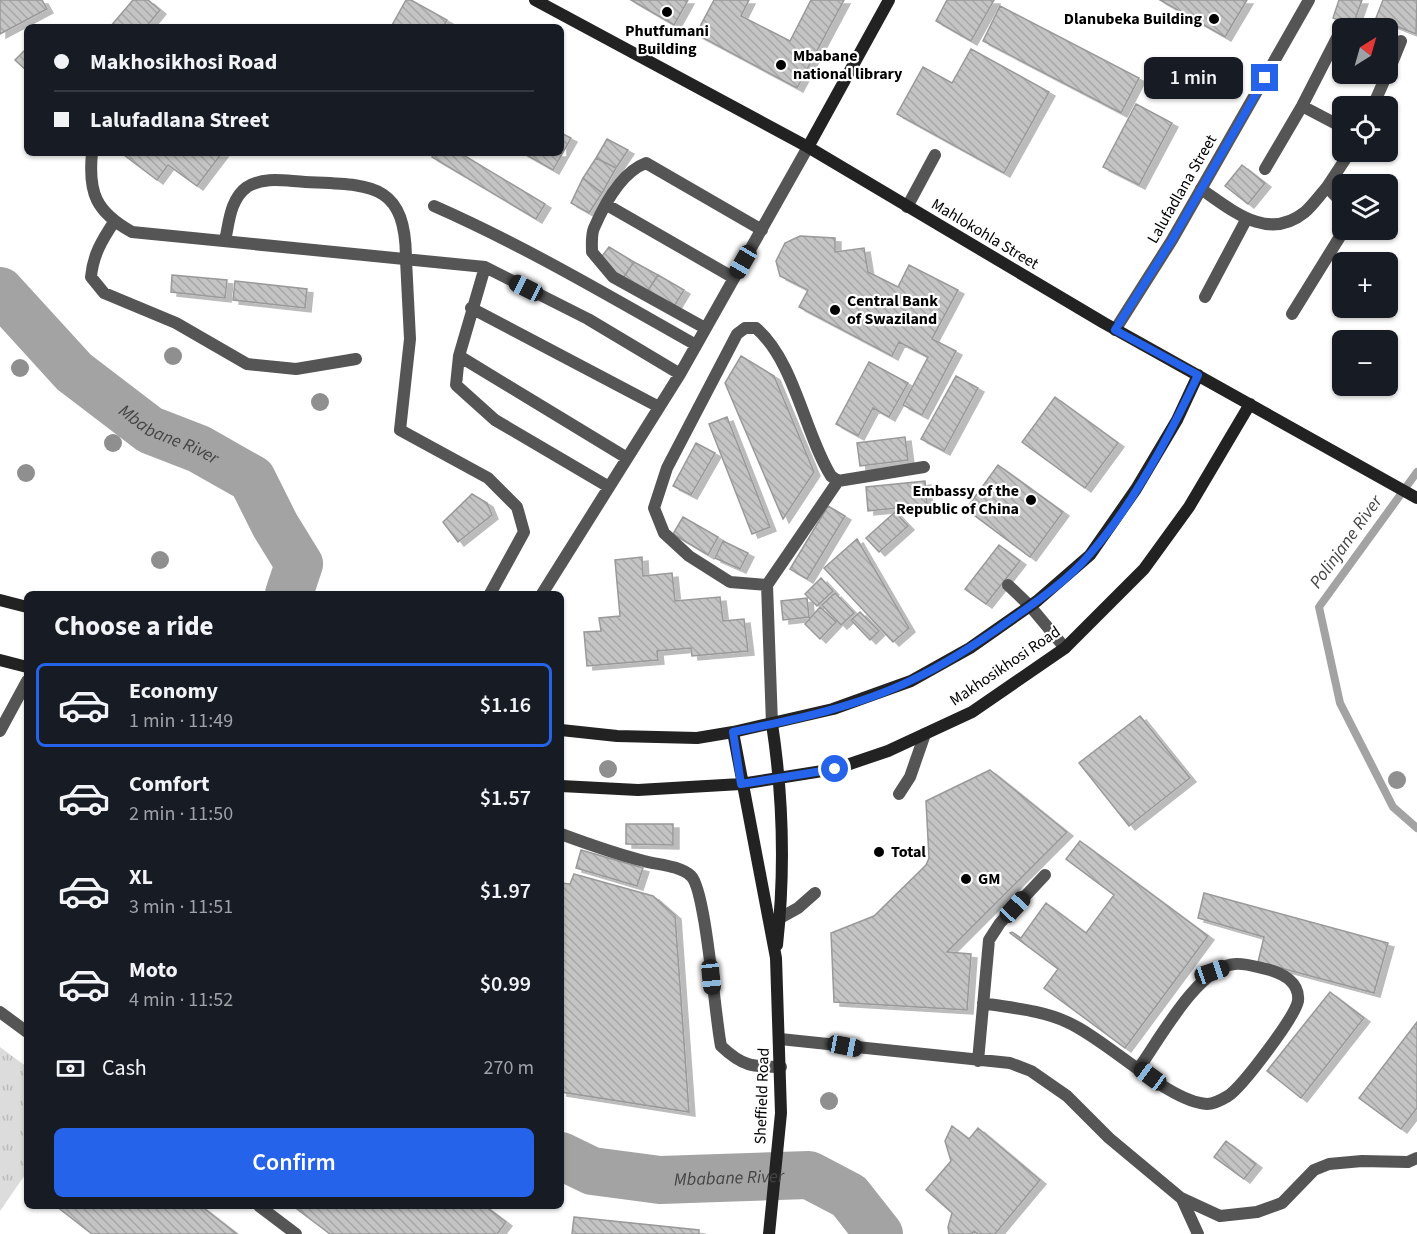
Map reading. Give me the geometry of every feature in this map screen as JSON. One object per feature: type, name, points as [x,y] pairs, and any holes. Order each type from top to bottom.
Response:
[{"type":"main road","name":"Mahlokohla Street","points":[[535,0],[808,147],[1115,330],[1417,498]]},
{"type":"main road","points":[[808,147],[889,0]]},
{"type":"main road","name":"Makhosikhosi Road","points":[[564,730],[617,736],[697,738],[733,732],[833,709],[911,681],[970,648],[1030,606],[1090,555],[1142,480],[1177,420],[1198,375]]},
{"type":"main road","name":"Makhosikhosi Road","points":[[564,786],[638,790],[741,784],[835,769],[888,751],[972,712],[1065,648],[1144,569],[1189,507],[1250,404]]},
{"type":"main road","points":[[0,600],[24,606]]},
{"type":"main road","points":[[0,660],[24,666]]},
{"type":"main road","name":"Sheffield Road","points":[[770,1230],[781,1113],[776,958],[780,918],[780,777],[772,724]]},
{"type":"main road","name":"Sheffield Road","points":[[733,732],[741,784],[776,958]]},
{"type":"street","name":"Lalufadlana Street","points":[[1115,330],[1172,240],[1309,0]]},
{"type":"street","points":[[1398,48],[1401,41]]},
{"type":"street","points":[[1265,169],[1302,106],[1332,48]]},
{"type":"street","points":[[1302,106],[1332,122]]},
{"type":"street","points":[[544,591],[680,374],[808,147]]},
{"type":"street","points":[[907,207],[935,155]]},
{"type":"street","points":[[92,156],[89,179],[97,202],[114,222],[132,232],[485,267],[588,319],[680,374]]},
{"type":"street","points":[[1201,189],[1246,220],[1276,225],[1291,221],[1307,211],[1343,162]]},
{"type":"street","points":[[705,328],[613,277],[592,252],[593,230],[625,177],[634,167],[646,163],[762,230]]},
{"type":"street","points":[[225,241],[234,203],[246,188],[263,179],[360,184],[380,191],[393,203],[406,236],[410,339],[400,430],[488,478],[517,507],[524,532],[492,591]]},
{"type":"street","points":[[1327,187],[1332,192]]},
{"type":"street","points":[[608,205],[734,278]]},
{"type":"street","points":[[434,206],[493,232],[585,280],[696,345]]},
{"type":"street","points":[[1205,297],[1246,220]]},
{"type":"street","points":[[114,222],[99,246],[92,263],[91,277],[104,293],[176,323],[247,363],[296,369],[356,359]]},
{"type":"street","points":[[1292,314],[1338,240]]},
{"type":"street","points":[[485,267],[459,356],[455,380],[460,391],[495,420],[609,487]]},
{"type":"street","points":[[471,309],[659,407]]},
{"type":"street","points":[[767,585],[730,582],[688,556],[664,533],[654,508],[667,468],[737,334],[745,328],[756,328],[779,356],[822,461],[831,476],[838,481],[924,467]]},
{"type":"street","points":[[459,356],[627,458]]},
{"type":"street","points":[[772,724],[767,585],[838,481]]},
{"type":"street","points":[[1008,585],[1030,606],[1065,648]]},
{"type":"street","points":[[0,731],[24,687]]},
{"type":"street","points":[[899,794],[910,777],[925,734]]},
{"type":"street","points":[[564,835],[643,861],[681,870],[692,877],[697,885],[702,912],[721,1046],[733,1058],[752,1067],[781,1067]]},
{"type":"street","points":[[978,1061],[989,940],[1000,923],[1045,875]]},
{"type":"street","points":[[780,918],[798,908],[815,893]]},
{"type":"street","points":[[983,1003],[1034,1012],[1066,1021],[1096,1037],[1139,1068],[1190,1101],[1210,1104],[1229,1096],[1293,1015],[1298,1000],[1295,987],[1286,976],[1251,965],[1234,964],[1212,972],[1198,986],[1139,1068]]},
{"type":"street","points":[[0,1012],[24,1030]]},
{"type":"street","points":[[780,1039],[1010,1063],[1031,1071],[1067,1096],[1108,1137],[1181,1198],[1220,1216],[1257,1212],[1282,1203],[1314,1170],[1329,1164],[1362,1161],[1408,1162],[1417,1158]]},
{"type":"street","points":[[1181,1198],[1198,1234]]},
{"type":"street","points":[[263,1209],[296,1234]]},
{"type":"green space","points":[[0,1047],[24,1065],[24,1176],[0,1211]]},
{"type":"building","points":[[0,0],[42,0],[47,9],[0,34]]},
{"type":"building","points":[[133,0],[148,0],[160,10],[148,24],[113,24]]},
{"type":"building","points":[[406,0],[411,0],[447,20],[445,24],[393,24]]},
{"type":"building","name":"Phutfumani Building","points":[[631,0],[688,0],[674,25]]},
{"type":"building","name":"Mbabane national library","points":[[714,0],[749,0],[741,16],[790,41],[811,0],[844,0],[797,88],[696,34]]},
{"type":"building","points":[[947,0],[994,0],[971,41],[936,21]]},
{"type":"building","name":"Dlanubeka Building","points":[[1160,0],[1247,0],[1225,37]]},
{"type":"building","points":[[1339,0],[1362,0],[1356,18],[1333,18]]},
{"type":"building","points":[[1383,0],[1417,0],[1416,34],[1398,27],[1398,18],[1376,18]]},
{"type":"building","points":[[1000,6],[1139,78],[1121,113],[983,41]]},
{"type":"building","points":[[971,49],[1049,92],[1004,173],[897,114],[923,67],[952,83]]},
{"type":"building","points":[[24,51],[24,68],[15,60]]},
{"type":"building","points":[[1136,104],[1172,123],[1139,185],[1103,167]]},
{"type":"building","points":[[564,134],[571,138],[564,150]]},
{"type":"building","points":[[607,139],[628,150],[616,168],[596,158]]},
{"type":"building","points":[[125,156],[220,156],[197,186],[168,165],[157,180]]},
{"type":"building","points":[[465,156],[545,204],[536,219],[432,157]]},
{"type":"building","points":[[528,156],[561,156],[553,170]]},
{"type":"building","points":[[596,158],[616,168],[602,193],[583,178]]},
{"type":"building","points":[[1242,165],[1265,183],[1248,204],[1225,186]]},
{"type":"building","points":[[583,178],[602,193],[589,213],[571,203]]},
{"type":"building","points":[[800,236],[835,238],[835,252],[864,248],[868,272],[898,287],[909,265],[958,290],[932,339],[956,351],[922,415],[903,405],[928,357],[899,342],[892,356],[799,307],[808,290],[780,276],[776,261],[785,243]]},
{"type":"building","points":[[609,247],[634,262],[621,281],[596,264]]},
{"type":"building","points":[[634,262],[658,275],[645,295],[621,281]]},
{"type":"building","points":[[172,275],[227,280],[225,298],[171,292]]},
{"type":"building","points":[[658,275],[684,290],[672,310],[645,295]]},
{"type":"building","points":[[235,281],[307,289],[305,308],[233,300]]},
{"type":"building","points":[[741,356],[774,376],[814,472],[783,519],[725,383]]},
{"type":"building","points":[[869,362],[908,383],[889,417],[873,408],[858,436],[836,424]]},
{"type":"building","points":[[956,376],[978,388],[944,451],[921,439]]},
{"type":"building","points":[[1055,397],[1118,443],[1085,488],[1022,442]]},
{"type":"building","points":[[727,417],[770,527],[752,534],[709,424]]},
{"type":"building","points":[[905,437],[908,460],[860,466],[857,443]]},
{"type":"building","points":[[696,443],[715,453],[691,495],[673,486]]},
{"type":"building","points":[[998,465],[1063,512],[1030,557],[966,509]]},
{"type":"building","points":[[925,481],[927,505],[868,511],[866,487]]},
{"type":"building","points":[[472,494],[487,503],[492,515],[458,542],[443,522]]},
{"type":"building","points":[[828,506],[845,516],[807,579],[790,569]]},
{"type":"building","points":[[895,512],[908,526],[879,552],[866,538]]},
{"type":"building","points":[[683,517],[718,537],[708,555],[673,534]]},
{"type":"building","points":[[857,539],[909,628],[893,642],[824,568]]},
{"type":"building","points":[[723,541],[748,553],[740,569],[715,558]]},
{"type":"building","points":[[999,545],[1020,561],[986,604],[965,589]]},
{"type":"building","points":[[642,557],[643,576],[672,573],[675,601],[720,597],[723,621],[744,619],[748,651],[692,656],[691,648],[657,651],[658,660],[587,666],[584,632],[601,631],[599,618],[620,616],[615,560]]},
{"type":"building","points":[[821,578],[833,591],[817,606],[805,594]]},
{"type":"building","points":[[835,593],[854,613],[841,625],[822,605]]},
{"type":"building","points":[[807,598],[809,617],[783,620],[781,601]]},
{"type":"building","points":[[820,607],[836,622],[820,639],[805,624]]},
{"type":"building","points":[[860,612],[879,631],[870,640],[851,620]]},
{"type":"building","points":[[1140,716],[1190,778],[1129,826],[1079,763]]},
{"type":"building","name":"GM","points":[[990,770],[1067,832],[947,952],[971,954],[967,1010],[834,1002],[831,933],[874,916],[926,865],[929,858],[926,801]]},
{"type":"building","points":[[626,824],[673,824],[673,845],[626,844]]},
{"type":"building","points":[[1080,841],[1208,936],[1125,1048],[1044,988],[1058,969],[1010,933],[1021,938],[1046,903],[1086,933],[1114,895],[1066,859]]},
{"type":"building","points":[[581,850],[643,868],[637,886],[576,868]]},
{"type":"building","points":[[574,874],[653,896],[675,915],[689,1112],[564,1092],[564,883],[570,884]]},
{"type":"building","points":[[1204,893],[1388,943],[1374,993],[1258,962],[1264,937],[1198,918]]},
{"type":"building","points":[[1330,992],[1364,1018],[1301,1098],[1267,1071]]},
{"type":"building","points":[[1417,1022],[1417,1108],[1401,1129],[1359,1098]]},
{"type":"building","points":[[952,1126],[969,1139],[978,1128],[1040,1180],[995,1234],[978,1234],[974,1231],[972,1234],[949,1234],[948,1227],[952,1213],[926,1190],[951,1161],[945,1141]]},
{"type":"building","points":[[1226,1141],[1256,1164],[1244,1179],[1214,1157]]},
{"type":"building","points":[[60,1209],[205,1209],[237,1234],[92,1234]]},
{"type":"building","points":[[297,1209],[489,1209],[506,1222],[497,1234],[330,1234]]},
{"type":"building","points":[[574,1217],[699,1230],[699,1234],[572,1234]]},
{"type":"waterway","name":"Mbabane River","points":[[0,291],[74,372],[150,430],[199,449],[252,479],[275,525],[299,564],[290,591]]},
{"type":"waterway","name":"Polinjane River","points":[[1417,472],[1319,607],[1340,703],[1393,807],[1417,828]]},
{"type":"waterway","name":"Mbabane River","points":[[564,1157],[592,1171],[660,1180],[809,1175],[849,1196],[879,1234]]},
{"type":"place","name":"Phutfumani Building","points":[[667,12]]},
{"type":"place","name":"Dlanubeka Building","points":[[1214,19]]},
{"type":"place","name":"Mbabane national library","points":[[781,65]]},
{"type":"place","name":"Central Bank of Swaziland","points":[[835,310]]},
{"type":"place","name":"Embassy of the Republic of China","points":[[1031,500]]},
{"type":"place","name":"Total","points":[[879,852]]},
{"type":"place","name":"GM","points":[[966,879]]},
{"type":"route","points":[[835,769],[741,784],[733,732],[833,709],[911,681],[970,648],[1037,601],[1090,555],[1136,489],[1177,420],[1198,375],[1115,330],[1172,240],[1265,78]]}]
